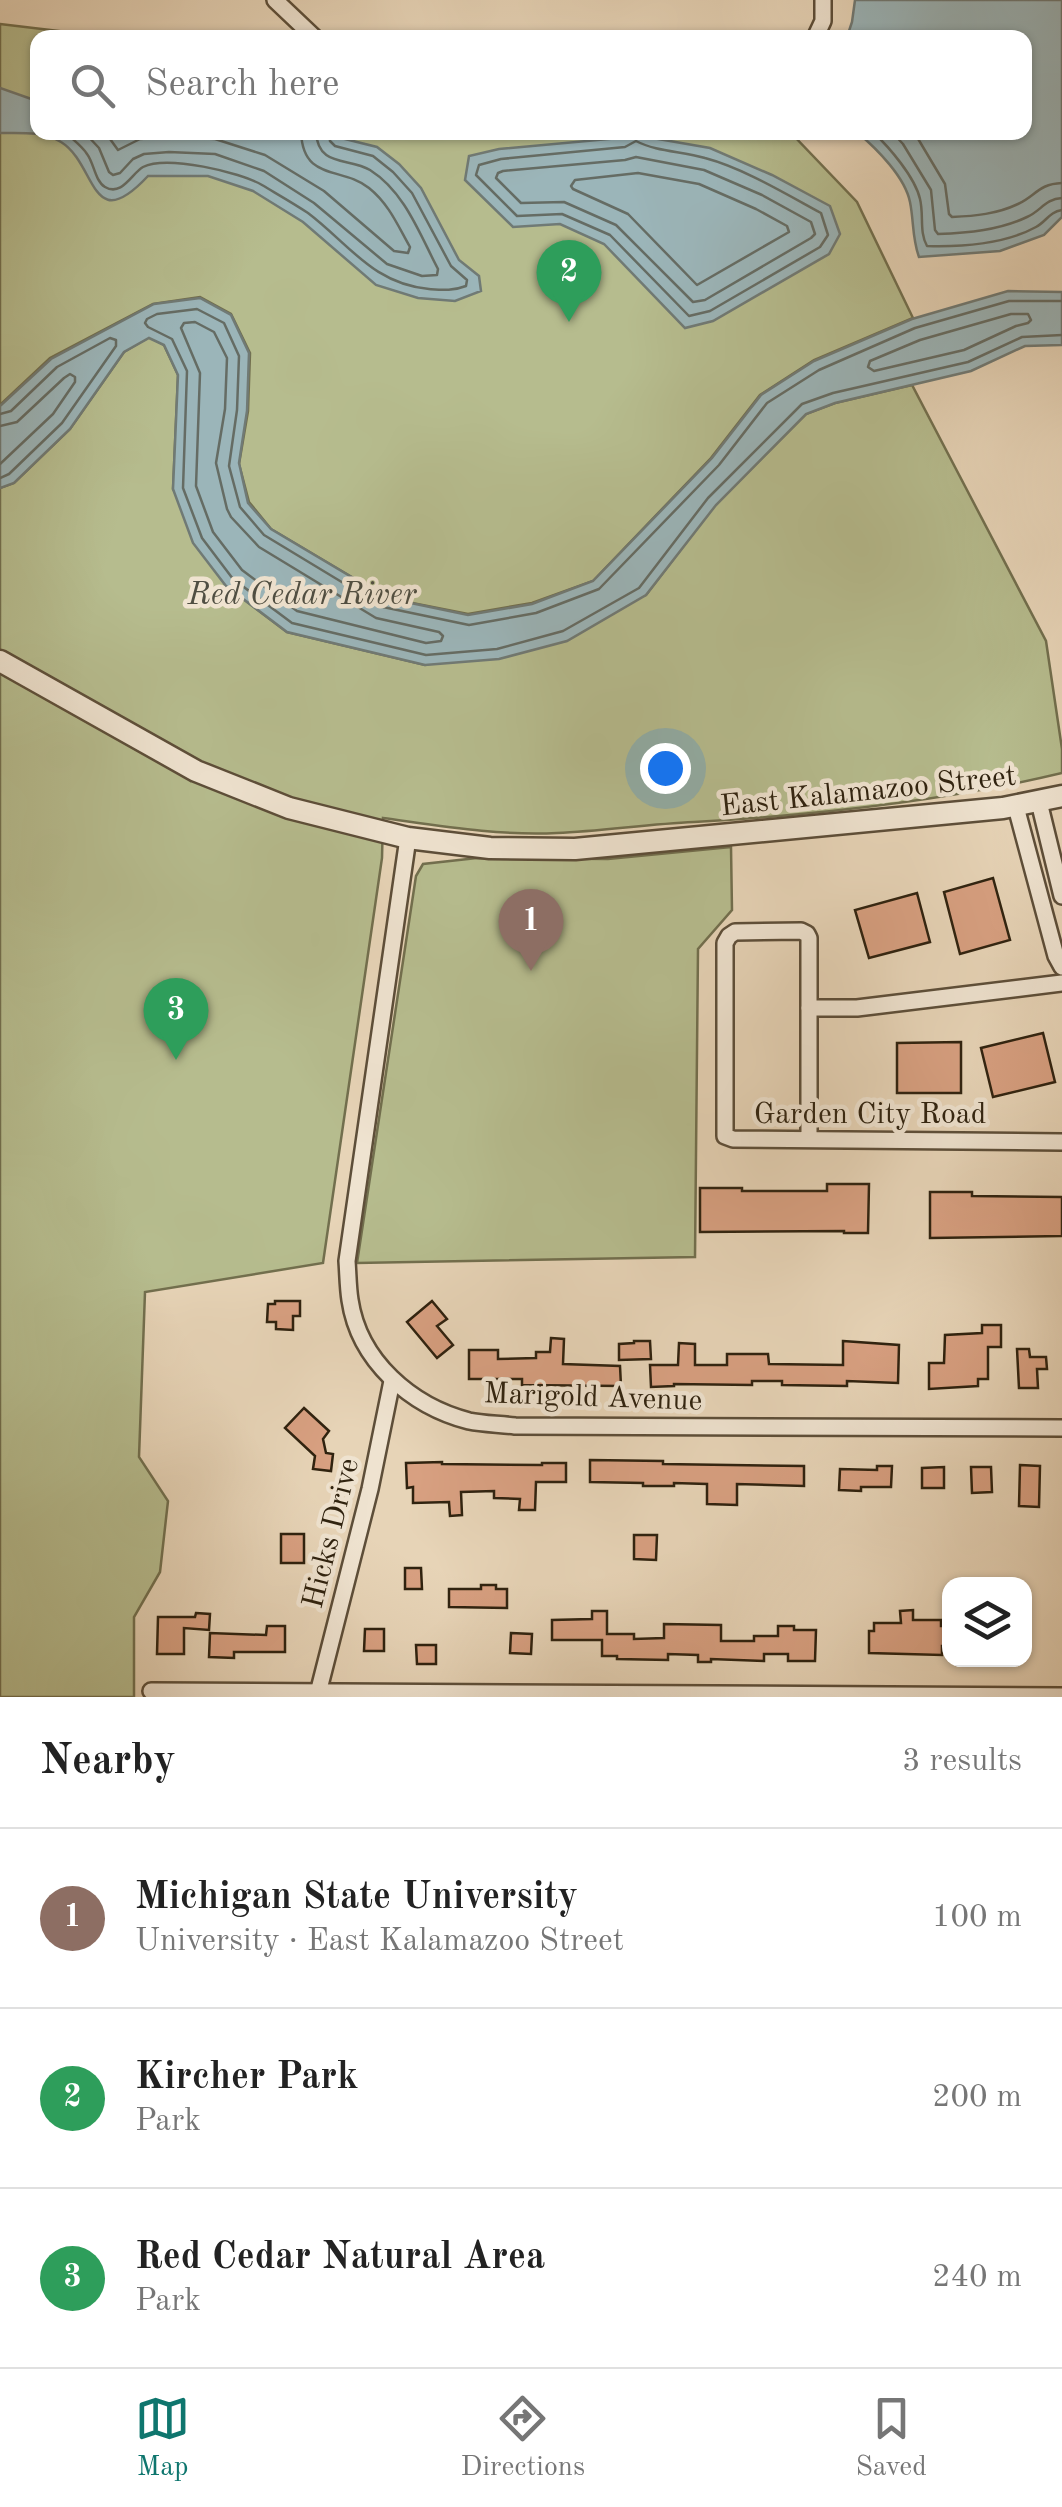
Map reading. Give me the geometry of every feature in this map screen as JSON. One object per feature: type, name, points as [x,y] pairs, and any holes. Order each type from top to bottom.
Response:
[{"type":"street","points":[[275,0],[307,30]]},
{"type":"street","points":[[819,30],[823,0]]},
{"type":"street","name":"East Kalamazoo Street","points":[[0,661],[196,771],[290,808],[408,838],[490,848],[575,849],[1016,806],[1062,796]]},
{"type":"street","points":[[1039,802],[1062,896]]},
{"type":"street","points":[[1016,806],[1062,967]]},
{"type":"street","name":"Marigold Avenue","points":[[408,838],[347,1261],[350,1303],[365,1344],[392,1381],[426,1405],[470,1421],[515,1426],[1062,1428]]},
{"type":"street","name":"Garden City Road","points":[[809,1008],[807,934],[735,932],[729,936],[724,1028],[725,1136],[734,1140],[1062,1142]]},
{"type":"street","points":[[809,1140],[809,1008],[856,1008],[1062,983]]},
{"type":"street","name":"Hicks Drive","points":[[317,1695],[370,1489],[392,1381]]},
{"type":"street","points":[[151,1691],[317,1695],[1062,1696]]},
{"type":"green space","points":[[0,24],[50,30],[30,30],[30,140],[798,140],[857,202],[913,318],[814,360],[760,395],[711,458],[593,581],[532,603],[468,614],[387,598],[271,529],[249,502],[239,464],[248,411],[250,353],[231,314],[200,297],[153,304],[50,358],[0,405]]},
{"type":"green space","points":[[149,337],[164,345],[178,375],[173,489],[226,586],[287,632],[425,665],[646,595],[715,505],[806,414],[912,385],[1046,641],[1062,773],[879,806],[574,832],[492,832],[383,818],[382,858],[323,1263],[145,1292],[139,1457],[168,1501],[160,1572],[134,1617],[134,1697],[0,1697],[0,488],[14,483],[70,429],[124,352]]},
{"type":"green space","points":[[731,847],[732,910],[698,949],[695,1257],[357,1263],[416,876],[423,864],[477,858],[608,859]]},
{"type":"water","points":[[855,0],[1062,0],[1062,217],[1044,235],[1000,251],[919,257],[907,193],[896,173],[865,140],[1032,140],[1032,30],[849,30]]},
{"type":"water","points":[[0,88],[30,99],[30,133],[0,133]]},
{"type":"water","points":[[58,140],[349,140],[377,147],[421,188],[459,260],[479,276],[481,291],[455,301],[418,298],[376,285],[303,222],[253,191],[208,176],[148,176],[115,200],[104,198],[73,152]]},
{"type":"water","points":[[597,140],[664,140],[710,148],[830,206],[840,234],[829,254],[713,321],[685,328],[604,244],[560,224],[513,227],[465,180],[469,156],[499,149]]},
{"type":"water","name":"Red Cedar River","points":[[1008,291],[1062,292],[1062,345],[1025,346],[971,371],[835,403],[806,414],[716,505],[646,595],[567,641],[499,659],[425,665],[287,632],[226,586],[193,543],[173,489],[178,375],[164,345],[149,338],[124,352],[70,429],[14,483],[0,488],[0,406],[51,359],[154,304],[200,298],[231,315],[249,353],[247,411],[239,463],[248,503],[271,529],[387,598],[468,615],[532,604],[593,581],[712,458],[761,395],[814,361],[912,319]]},
{"type":"building","points":[[993,878],[1010,940],[960,954],[944,892]]},
{"type":"building","points":[[917,893],[930,942],[869,958],[855,910]]},
{"type":"building","points":[[1043,1033],[1055,1082],[993,1097],[981,1048]]},
{"type":"building","points":[[961,1042],[961,1093],[897,1093],[897,1043]]},
{"type":"building","points":[[827,1184],[869,1184],[868,1233],[700,1232],[700,1188],[827,1191]]},
{"type":"building","points":[[930,1192],[1062,1197],[1062,1236],[930,1238]]},
{"type":"building","points":[[300,1301],[300,1316],[293,1316],[293,1330],[276,1329],[276,1322],[267,1322],[268,1304]]},
{"type":"building","points":[[432,1301],[447,1319],[437,1326],[453,1345],[437,1358],[407,1322]]},
{"type":"building","points":[[982,1325],[1001,1325],[1001,1347],[988,1347],[988,1379],[978,1379],[978,1386],[929,1389],[929,1363],[944,1363],[945,1335],[982,1333]]},
{"type":"building","points":[[551,1338],[564,1339],[563,1364],[620,1366],[621,1386],[522,1385],[522,1379],[469,1379],[469,1350],[498,1350],[498,1359],[536,1358],[536,1352],[550,1352]]},
{"type":"building","points":[[650,1341],[651,1359],[619,1360],[619,1344]]},
{"type":"building","points":[[843,1341],[899,1345],[898,1383],[847,1381],[847,1386],[752,1381],[752,1385],[651,1387],[650,1365],[678,1365],[679,1343],[695,1344],[695,1365],[727,1365],[727,1354],[768,1354],[769,1364],[843,1365]]},
{"type":"building","points":[[1017,1349],[1029,1349],[1030,1357],[1046,1357],[1047,1369],[1037,1369],[1038,1388],[1019,1388]]},
{"type":"building","points":[[304,1408],[329,1431],[323,1439],[326,1453],[333,1454],[331,1471],[313,1469],[315,1456],[285,1428]]},
{"type":"building","points":[[590,1460],[804,1466],[804,1486],[737,1484],[737,1505],[707,1504],[707,1484],[643,1486],[590,1482]]},
{"type":"building","points":[[406,1463],[566,1463],[566,1482],[536,1482],[535,1510],[519,1510],[520,1499],[494,1498],[494,1491],[461,1492],[462,1515],[450,1516],[449,1502],[413,1503],[413,1487],[407,1488]]},
{"type":"building","points":[[1020,1465],[1040,1466],[1039,1507],[1019,1506]]},
{"type":"building","points":[[877,1466],[892,1466],[891,1487],[839,1490],[840,1469],[877,1470]]},
{"type":"building","points":[[944,1467],[944,1488],[922,1488],[922,1468]]},
{"type":"building","points":[[971,1467],[991,1467],[992,1492],[972,1493]]},
{"type":"building","points":[[281,1534],[304,1534],[304,1563],[281,1563]]},
{"type":"building","points":[[634,1535],[657,1535],[656,1560],[634,1559]]},
{"type":"building","points":[[405,1568],[421,1568],[422,1589],[405,1589]]},
{"type":"building","points":[[481,1585],[507,1589],[507,1608],[449,1607],[449,1589],[481,1589]]},
{"type":"building","points":[[913,1610],[913,1620],[941,1620],[942,1655],[869,1653],[869,1631],[874,1631],[874,1623],[901,1623],[900,1611]]},
{"type":"building","points":[[592,1611],[607,1611],[607,1634],[634,1634],[634,1639],[664,1638],[664,1624],[721,1625],[721,1641],[778,1636],[778,1626],[816,1630],[815,1661],[788,1661],[788,1654],[764,1654],[764,1661],[698,1662],[698,1655],[668,1654],[668,1660],[617,1659],[602,1656],[602,1640],[552,1640],[552,1620],[592,1619]]},
{"type":"building","points":[[196,1613],[210,1614],[209,1630],[184,1628],[184,1654],[157,1654],[158,1617],[195,1617]]},
{"type":"building","points":[[267,1626],[285,1626],[285,1652],[234,1652],[234,1658],[209,1657],[210,1633],[266,1635]]},
{"type":"building","points":[[365,1629],[384,1629],[384,1651],[364,1651]]},
{"type":"building","points":[[511,1633],[532,1634],[531,1654],[510,1653]]},
{"type":"building","points":[[416,1645],[436,1645],[436,1664],[417,1664]]},
{"type":"place","name":"Kircher Park","points":[[569,322]]},
{"type":"place","name":"Michigan State University","points":[[531,971]]},
{"type":"place","name":"Red Cedar Natural Area","points":[[176,1060]]}]
